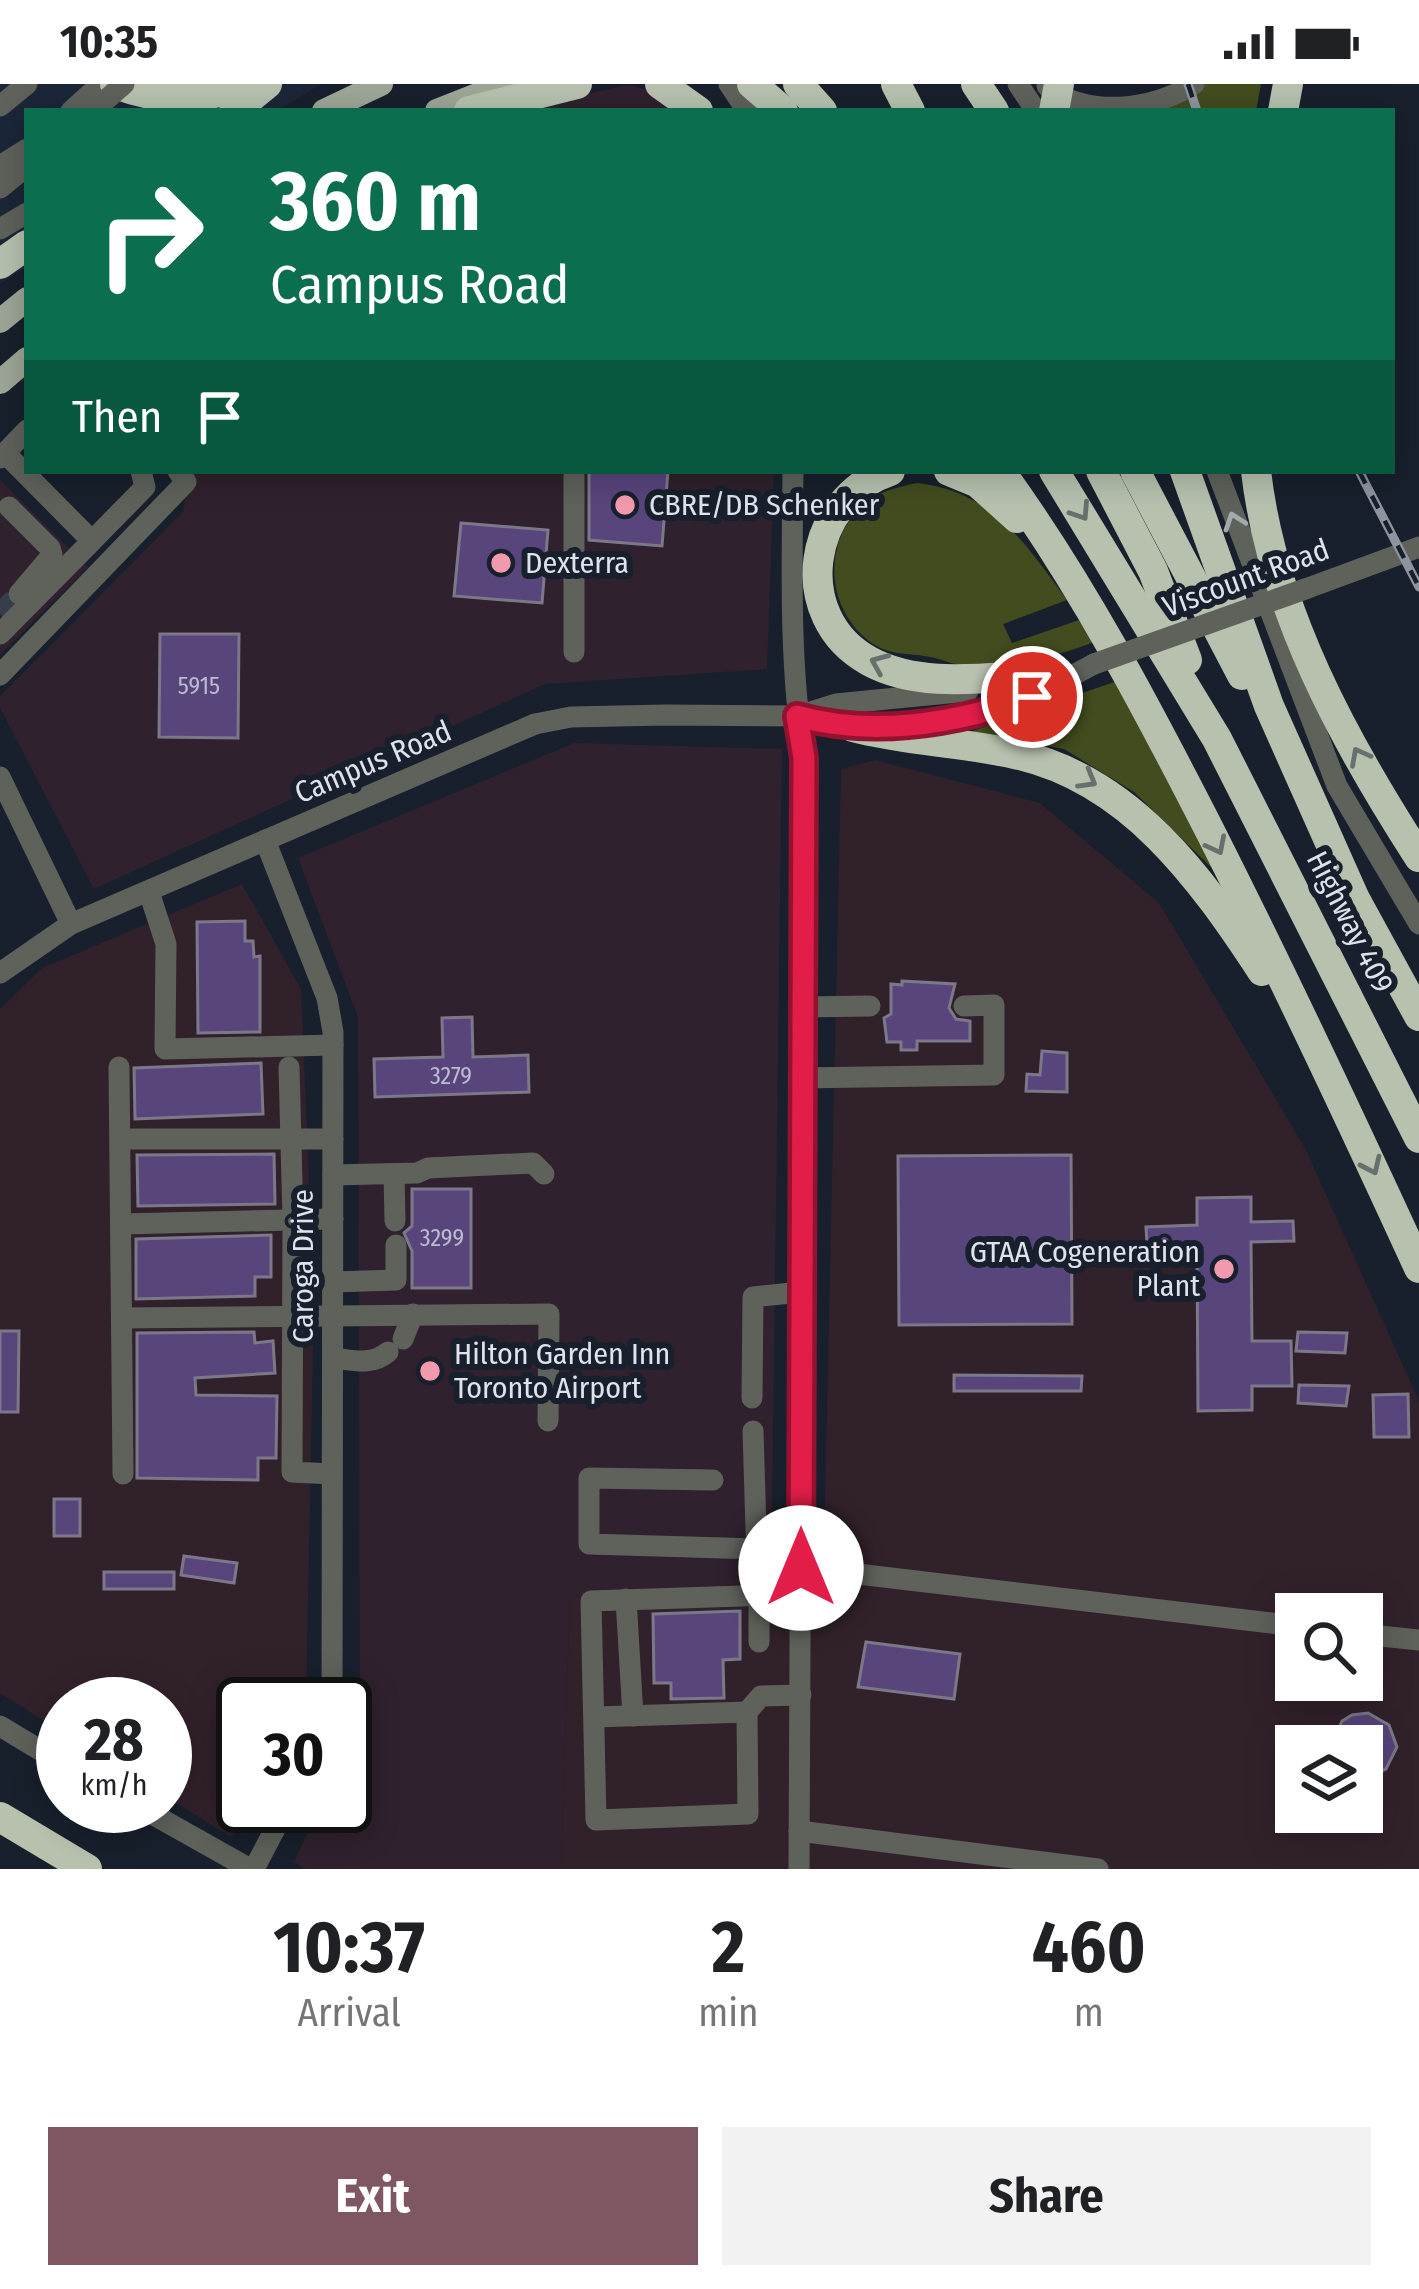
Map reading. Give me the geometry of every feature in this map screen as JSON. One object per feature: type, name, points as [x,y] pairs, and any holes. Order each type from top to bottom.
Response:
[{"type":"highway","points":[[115,84],[142,94],[186,99],[241,84]]},
{"type":"highway","points":[[238,108],[266,84]]},
{"type":"highway","points":[[482,108],[578,84]]},
{"type":"highway","points":[[660,84],[694,108]]},
{"type":"highway","points":[[692,84],[712,108]]},
{"type":"highway","points":[[752,84],[780,108]]},
{"type":"highway","points":[[798,84],[819,108]]},
{"type":"highway","points":[[883,474],[848,495],[822,537],[817,582],[831,625],[867,660],[915,676],[1035,675]]},
{"type":"highway","points":[[955,474],[986,489],[1058,560]]},
{"type":"highway","points":[[1002,474],[1103,628],[1172,756],[1286,982],[1419,1268]]},
{"type":"highway","points":[[1056,474],[1217,739]]},
{"type":"highway","points":[[1103,474],[1153,571],[1217,739]]},
{"type":"highway","points":[[1137,474],[1250,690],[1269,706]]},
{"type":"highway","points":[[1186,474],[1269,706]]},
{"type":"highway","points":[[1257,474],[1283,595],[1357,753],[1419,856]]},
{"type":"highway","name":"Highway 409","points":[[1269,706],[1354,899],[1419,1016]]},
{"type":"highway","points":[[853,727],[1055,764],[1118,798],[1205,891],[1322,1066]]},
{"type":"highway","name":"Highway 409","points":[[1217,739],[1419,1138]]},
{"type":"highway","points":[[0,1817],[87,1869]]},
{"type":"main road","points":[[330,108],[381,84]]},
{"type":"main road","points":[[445,108],[505,84]]},
{"type":"main road","points":[[0,321],[24,301]]},
{"type":"main road","points":[[0,382],[24,362]]},
{"type":"street","points":[[73,108],[101,84]]},
{"type":"street","points":[[97,108],[124,84]]},
{"type":"street","points":[[208,108],[250,84]]},
{"type":"street","points":[[210,108],[266,84]]},
{"type":"street","points":[[1046,84],[1057,94],[1122,107],[1157,101],[1193,84]]},
{"type":"street","points":[[0,188],[24,168]]},
{"type":"street","points":[[2,456],[24,433]]},
{"type":"street","points":[[24,474],[103,568]]},
{"type":"street","points":[[129,474],[138,484],[139,494]]},
{"type":"street","points":[[31,589],[88,545],[139,494],[146,480],[143,474]]},
{"type":"street","points":[[0,675],[186,482],[180,474]]},
{"type":"street","points":[[574,474],[574,652]]},
{"type":"street","points":[[793,474],[790,567],[797,716],[804,758],[799,1869]]},
{"type":"street","points":[[1218,474],[1337,786],[1419,924]]},
{"type":"street","points":[[0,634],[52,555],[50,548],[5,512],[34,482]]},
{"type":"street","name":"Viscount Road","points":[[1094,664],[1419,548]]},
{"type":"street","name":"Campus Road","points":[[797,716],[836,704],[969,691],[1094,664]]},
{"type":"street","name":"Campus Road","points":[[0,973],[71,924],[536,724],[579,717],[797,716],[853,727],[967,718],[1032,697],[1094,664]]},
{"type":"street","points":[[0,777],[71,924]]},
{"type":"street","name":"Caroga Drive","points":[[265,840],[328,998],[333,1045],[332,1677]]},
{"type":"street","points":[[149,892],[166,944],[165,1048],[333,1045]]},
{"type":"street","points":[[802,1007],[870,1006]]},
{"type":"street","points":[[801,1078],[994,1075],[994,1006],[964,1006]]},
{"type":"street","points":[[119,1067],[123,1474]]},
{"type":"street","points":[[289,1067],[292,1472],[332,1474]]},
{"type":"street","points":[[122,1139],[333,1139]]},
{"type":"street","points":[[332,1175],[533,1163],[544,1174]]},
{"type":"street","points":[[455,1171],[484,1176]]},
{"type":"street","points":[[395,1221],[406,1174]]},
{"type":"street","points":[[122,1225],[333,1219]]},
{"type":"street","points":[[332,1282],[396,1280],[396,1245]]},
{"type":"street","points":[[752,1399],[753,1297],[801,1292]]},
{"type":"street","points":[[333,1358],[380,1359],[396,1345],[413,1314]]},
{"type":"street","points":[[123,1318],[549,1314],[548,1421]]},
{"type":"street","points":[[753,1431],[757,1562],[1275,1624]]},
{"type":"street","points":[[713,1480],[590,1478],[590,1544],[757,1549]]},
{"type":"street","points":[[800,1594],[591,1600],[596,1820],[748,1814],[748,1712],[761,1696],[801,1695]]},
{"type":"street","points":[[759,1595],[759,1642]]},
{"type":"street","points":[[626,1600],[633,1715]]},
{"type":"street","points":[[1383,1636],[1419,1640]]},
{"type":"street","points":[[595,1717],[748,1712]]},
{"type":"street","points":[[0,1726],[36,1747]]},
{"type":"street","points":[[800,1831],[1098,1869]]},
{"type":"street","points":[[187,1833],[252,1869],[272,1833]]},
{"type":"shaded area","points":[[0,84],[321,84],[283,108],[24,108],[24,269],[0,284]]},
{"type":"shaded area","points":[[628,85],[657,92],[680,108],[522,108]]},
{"type":"shaded area","points":[[190,474],[774,474],[767,669],[545,684],[94,889],[0,708],[0,696],[183,512]]},
{"type":"shaded area","points":[[0,480],[88,567],[0,655]]},
{"type":"shaded area","points":[[574,743],[782,749],[771,1588],[570,1596],[561,1869],[305,1869],[294,1862],[307,1833],[372,1833],[372,1677],[360,1677],[358,1017],[298,858]]},
{"type":"shaded area","points":[[875,760],[1040,803],[1159,903],[1305,1148],[1419,1401],[1419,1869],[561,1869],[570,1596],[771,1588],[824,1548],[841,769]]},
{"type":"shaded area","points":[[242,884],[301,989],[314,1297],[307,1677],[216,1677],[216,1828],[192,1813],[192,1677],[36,1677],[36,1716],[0,1693],[0,1009],[42,968]]},
{"type":"green space","points":[[1204,84],[1261,84],[1257,108],[1145,108]]},
{"type":"green space","points":[[917,483],[943,488],[987,509],[1021,540],[1067,600],[1003,624],[1012,643],[1079,620],[1094,642],[1027,662],[974,666],[891,652],[869,641],[854,627],[837,592],[834,573],[841,535],[865,503]]},
{"type":"green space","points":[[1120,680],[1220,876],[1134,792],[1064,749],[970,732]]},
{"type":"building","name":"CBRE/DB Schenker","points":[[589,474],[668,474],[662,546],[589,540]]},
{"type":"building","name":"Dexterra","points":[[461,523],[548,530],[542,603],[454,596]]},
{"type":"building","points":[[160,634],[239,634],[238,738],[159,737]]},
{"type":"building","points":[[245,921],[245,941],[253,941],[254,957],[260,956],[260,1032],[198,1033],[197,922]]},
{"type":"building","points":[[902,981],[955,984],[949,1008],[956,1019],[970,1021],[970,1041],[917,1041],[917,1050],[901,1050],[901,1042],[887,1042],[884,1018],[891,1014],[891,984],[902,985]]},
{"type":"building","points":[[472,1017],[473,1057],[528,1055],[529,1092],[375,1097],[374,1059],[443,1057],[442,1018]]},
{"type":"building","points":[[1042,1051],[1067,1053],[1067,1092],[1026,1091],[1027,1074],[1040,1075]]},
{"type":"building","points":[[261,1063],[263,1114],[135,1119],[134,1068]]},
{"type":"building","points":[[274,1154],[275,1204],[138,1206],[137,1155]]},
{"type":"building","points":[[1071,1155],[1072,1324],[899,1325],[898,1156]]},
{"type":"building","points":[[412,1189],[471,1189],[471,1288],[412,1288],[412,1251],[404,1233],[412,1226]]},
{"type":"building","name":"GTAA Cogeneration Plant","points":[[1251,1197],[1251,1222],[1293,1221],[1294,1241],[1251,1242],[1252,1341],[1291,1341],[1292,1386],[1252,1386],[1252,1410],[1198,1411],[1197,1242],[1147,1244],[1146,1227],[1197,1225],[1197,1198]]},
{"type":"building","points":[[271,1235],[271,1277],[255,1277],[255,1296],[136,1299],[136,1239]]},
{"type":"building","points":[[0,1331],[19,1331],[18,1412],[0,1412]]},
{"type":"building","points":[[254,1332],[255,1343],[273,1341],[275,1373],[195,1378],[196,1395],[277,1396],[276,1458],[258,1458],[258,1480],[137,1478],[137,1333]]},
{"type":"building","points":[[1298,1332],[1347,1333],[1345,1353],[1296,1351]]},
{"type":"building","points":[[954,1375],[1082,1376],[1081,1391],[954,1391]]},
{"type":"building","points":[[1299,1385],[1349,1386],[1346,1406],[1298,1403]]},
{"type":"building","points":[[1408,1394],[1409,1437],[1374,1437],[1373,1395]]},
{"type":"building","points":[[54,1499],[80,1499],[80,1536],[54,1536]]},
{"type":"building","points":[[184,1556],[237,1563],[234,1583],[181,1575]]},
{"type":"building","points":[[104,1572],[174,1572],[174,1589],[104,1589]]},
{"type":"building","points":[[740,1611],[740,1659],[723,1660],[724,1698],[671,1699],[671,1683],[654,1683],[653,1614]]},
{"type":"building","points":[[866,1642],[960,1654],[954,1699],[858,1687]]},
{"type":"building","points":[[1368,1713],[1389,1725],[1397,1747],[1386,1769],[1383,1725],[1340,1725],[1352,1715]]},
{"type":"tunnel","points":[[0,614],[19,594]]},
{"type":"railway","points":[[1188,84],[1196,108]]},
{"type":"railway","points":[[1361,474],[1419,587]]},
{"type":"place","name":"CBRE/DB Schenker","points":[[625,505]]},
{"type":"place","name":"Dexterra","points":[[501,563]]},
{"type":"place","name":"GTAA Cogeneration Plant","points":[[1224,1269]]},
{"type":"place","name":"Hilton Garden Inn Toronto Airport","points":[[430,1371]]},
{"type":"route","points":[[801,1568],[804,758],[797,716],[838,727],[938,723],[1032,697]]}]
